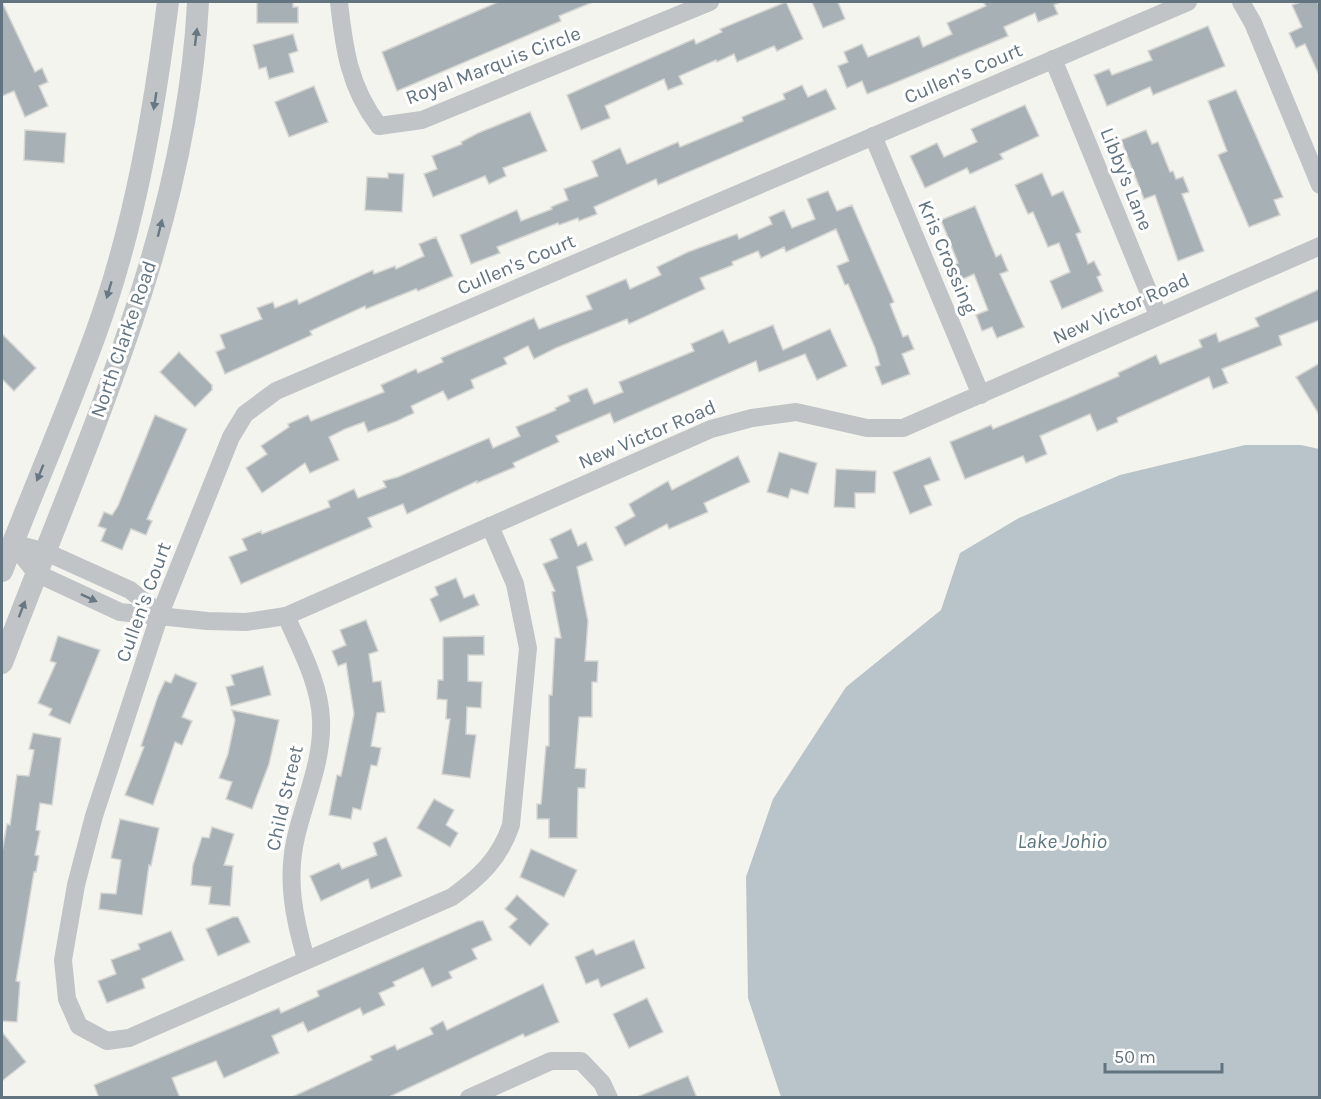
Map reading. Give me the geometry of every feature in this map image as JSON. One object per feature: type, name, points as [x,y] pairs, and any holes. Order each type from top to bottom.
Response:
[{"type":"street","name":"North Clarke Road","points":[[2,571],[98,329],[126,230],[155,105],[168,2]]},
{"type":"street","name":"North Clarke Road","points":[[2,663],[46,552],[123,343],[159,235],[180,141],[197,34],[198,2]]},
{"type":"street","name":"Royal Marquis Circle","points":[[339,2],[345,54],[364,106],[379,126],[422,120],[710,2]]},
{"type":"street","name":"Cullen's Court","points":[[490,526],[515,584],[528,648],[511,825],[505,845],[482,876],[452,897],[129,1038],[106,1041],[79,1026],[67,999],[63,960],[76,885],[94,816],[160,614],[231,437],[245,414],[276,391],[1188,2]]},
{"type":"street","points":[[1241,2],[1253,22],[1320,185]]},
{"type":"street","name":"Libby's Lane","points":[[1053,59],[1158,315]]},
{"type":"street","name":"Kris Crossing","points":[[873,136],[981,395]]},
{"type":"street","name":"New Victor Road","points":[[12,543],[36,573],[120,612],[160,614],[207,621],[246,622],[286,616],[722,426],[752,418],[796,412],[867,428],[903,428],[1320,246]]},
{"type":"street","points":[[12,543],[46,552],[130,590],[160,614]]},
{"type":"street","name":"Child Street","points":[[286,616],[313,680],[321,719],[319,758],[295,838],[291,879],[292,912],[306,959]]},
{"type":"street","points":[[469,1098],[551,1061],[581,1061],[602,1083],[609,1098]]},
{"type":"water","name":"Lake Johio","points":[[1245,445],[1301,445],[1319,449],[1319,1097],[781,1097],[748,998],[746,877],[773,799],[846,687],[941,610],[960,553],[1019,518],[1120,475]]},
{"type":"building","points":[[2,2],[35,72],[42,68],[48,82],[39,86],[48,106],[25,117],[14,91],[2,96]]},
{"type":"building","points":[[257,2],[293,2],[293,7],[298,7],[298,23],[257,23]]},
{"type":"building","points":[[498,2],[593,2],[559,16],[561,21],[397,91],[382,52]]},
{"type":"building","points":[[786,2],[803,39],[777,51],[774,46],[737,62],[734,54],[717,62],[716,60],[679,76],[683,84],[668,90],[664,79],[605,106],[610,118],[581,130],[567,95],[694,39],[696,44],[722,32],[720,29]]},
{"type":"building","points":[[812,2],[838,2],[845,19],[823,28]]},
{"type":"building","points":[[983,2],[1061,2],[1054,5],[1058,14],[1038,22],[1035,13],[1004,27],[1008,36],[892,84],[867,94],[862,81],[847,88],[838,66],[848,62],[844,52],[862,44],[868,57],[919,36],[923,47],[952,34],[947,23],[986,6]]},
{"type":"building","points":[[1301,2],[1317,2],[1320,6],[1320,77],[1305,44],[1296,48],[1289,33],[1302,27],[1292,5]]},
{"type":"building","points":[[1208,26],[1225,66],[1153,95],[1150,87],[1107,106],[1094,75],[1109,69],[1112,75],[1152,60],[1148,51]]},
{"type":"building","points":[[293,34],[298,51],[289,54],[294,72],[269,79],[266,67],[259,69],[253,45]]},
{"type":"building","points":[[802,85],[808,97],[826,89],[836,109],[658,185],[656,179],[594,207],[597,214],[579,221],[578,218],[559,225],[558,223],[497,247],[500,253],[471,264],[460,235],[517,210],[521,221],[552,209],[551,207],[568,200],[564,189],[598,176],[592,161],[620,148],[627,164],[678,142],[680,147],[743,121],[742,117],[785,99],[783,94]]},
{"type":"building","points":[[314,86],[328,122],[289,137],[275,102]]},
{"type":"building","points":[[1236,90],[1283,197],[1274,200],[1280,215],[1249,227],[1218,155],[1227,151],[1208,101]]},
{"type":"building","points":[[1025,105],[1039,136],[1000,154],[1003,159],[970,174],[967,168],[925,188],[910,156],[937,143],[944,157],[977,142],[971,129]]},
{"type":"building","points":[[530,112],[547,151],[503,168],[506,176],[489,184],[485,176],[433,197],[424,174],[437,169],[432,156],[462,144],[461,142],[478,133]]},
{"type":"building","points":[[25,130],[66,133],[64,163],[24,160]]},
{"type":"building","points":[[1146,130],[1152,144],[1158,142],[1170,172],[1173,171],[1176,179],[1183,177],[1189,192],[1182,194],[1204,251],[1178,261],[1155,195],[1144,199],[1121,140]]},
{"type":"building","points":[[388,173],[404,174],[402,212],[365,210],[367,177],[388,178]]},
{"type":"building","points":[[1042,173],[1052,196],[1063,191],[1081,232],[1076,234],[1088,264],[1094,261],[1101,275],[1097,277],[1103,291],[1062,309],[1050,281],[1070,272],[1059,243],[1048,247],[1033,212],[1028,214],[1015,185]]},
{"type":"building","points":[[828,191],[837,211],[852,205],[894,302],[890,304],[903,337],[908,335],[914,349],[902,354],[910,374],[882,385],[875,367],[880,365],[875,348],[848,284],[845,285],[837,266],[849,261],[836,229],[786,252],[784,247],[761,258],[758,251],[732,262],[733,265],[700,278],[705,289],[629,324],[627,319],[534,359],[528,346],[504,358],[507,364],[471,380],[474,388],[448,400],[443,391],[411,406],[414,413],[397,421],[368,432],[364,422],[345,429],[329,437],[339,460],[310,473],[305,463],[262,493],[246,468],[267,454],[261,446],[289,427],[288,424],[308,415],[311,421],[384,392],[381,385],[416,369],[418,373],[443,362],[441,358],[534,318],[539,329],[592,309],[586,296],[626,279],[630,289],[661,275],[657,267],[688,252],[737,234],[739,239],[772,224],[769,217],[784,210],[792,228],[815,219],[807,199]]},
{"type":"building","points":[[975,206],[996,257],[1001,254],[1008,271],[1000,274],[1024,327],[997,338],[992,327],[982,331],[976,315],[988,310],[974,274],[961,280],[955,264],[958,263],[941,220]]},
{"type":"building","points":[[436,237],[453,276],[366,309],[365,306],[310,331],[312,335],[225,374],[216,352],[225,348],[220,335],[262,319],[257,308],[273,302],[275,308],[297,299],[299,304],[373,270],[374,274],[395,266],[396,269],[424,256],[419,244]]},
{"type":"building","points":[[1320,289],[1320,320],[1279,336],[1282,345],[1222,369],[1228,383],[1213,389],[1209,377],[1117,418],[1118,422],[1097,431],[1090,414],[1040,436],[1047,454],[1026,463],[1023,456],[965,479],[950,442],[991,425],[993,429],[1066,399],[1119,376],[1118,373],[1156,355],[1160,364],[1202,347],[1199,340],[1216,333],[1219,342],[1259,326],[1255,318]]},
{"type":"building","points":[[773,325],[783,350],[830,329],[847,366],[817,380],[805,354],[759,372],[756,361],[614,423],[610,413],[556,436],[559,442],[513,463],[515,467],[477,483],[477,481],[407,514],[403,504],[368,518],[372,527],[241,584],[229,557],[247,550],[242,539],[261,531],[262,534],[330,507],[328,501],[354,489],[358,498],[386,487],[383,481],[398,477],[489,438],[493,448],[520,436],[516,427],[556,410],[555,408],[570,401],[568,396],[587,388],[594,404],[623,392],[619,382],[694,351],[691,344],[723,330],[729,343]]},
{"type":"building","points":[[2,334],[36,368],[14,391],[2,379]]},
{"type":"building","points":[[179,352],[212,385],[212,390],[195,407],[160,372]]},
{"type":"building","points":[[1320,363],[1320,416],[1296,377]]},
{"type":"building","points":[[155,415],[187,429],[147,519],[152,521],[146,535],[131,529],[122,550],[101,541],[106,529],[98,526],[104,512],[112,515],[118,506]]},
{"type":"building","points":[[779,452],[817,463],[808,494],[791,489],[788,498],[767,492]]},
{"type":"building","points":[[738,456],[750,482],[704,503],[708,512],[669,529],[667,524],[625,546],[615,527],[635,516],[629,504],[668,481],[672,490]]},
{"type":"building","points":[[930,457],[940,480],[924,486],[932,505],[910,514],[893,472]]},
{"type":"building","points":[[836,469],[876,471],[875,493],[855,493],[855,508],[834,507]]},
{"type":"building","points":[[571,529],[578,546],[586,542],[593,560],[577,567],[588,621],[585,661],[598,661],[597,682],[592,682],[592,717],[579,717],[575,768],[586,769],[585,788],[578,788],[577,838],[549,838],[549,819],[537,819],[537,804],[541,804],[546,746],[549,746],[549,695],[552,695],[555,638],[561,638],[552,592],[555,591],[543,564],[558,558],[550,539]]},
{"type":"building","points":[[456,578],[464,598],[474,594],[479,605],[440,622],[430,599],[438,595],[435,587]]},
{"type":"building","points":[[366,620],[378,651],[369,654],[373,682],[381,681],[385,712],[377,713],[371,746],[381,748],[377,766],[371,765],[361,810],[353,808],[351,819],[329,815],[337,775],[341,776],[354,714],[346,663],[338,666],[332,651],[346,645],[340,630]]},
{"type":"building","points":[[58,636],[100,650],[70,724],[49,715],[52,709],[38,703],[56,663],[50,661]]},
{"type":"building","points":[[484,636],[484,655],[468,655],[468,681],[482,682],[481,708],[467,707],[466,734],[476,735],[470,778],[442,774],[450,719],[446,719],[447,700],[437,699],[438,680],[443,680],[443,637]]},
{"type":"building","points":[[263,666],[271,695],[231,706],[226,687],[234,685],[231,675]]},
{"type":"building","points":[[175,674],[197,683],[182,717],[192,721],[182,745],[175,742],[153,805],[125,795],[144,747],[141,746],[158,696],[165,681],[171,683]]},
{"type":"building","points":[[232,710],[279,720],[269,764],[252,809],[226,799],[232,782],[219,778],[228,754],[235,720]]},
{"type":"building","points":[[33,733],[61,738],[52,805],[40,803],[36,830],[40,831],[35,855],[39,856],[36,872],[34,872],[16,981],[20,982],[17,1022],[2,1021],[2,852],[7,824],[10,825],[17,775],[29,776],[34,750],[29,749]]},
{"type":"building","points":[[434,799],[454,810],[446,825],[458,833],[450,847],[417,828]]},
{"type":"building","points":[[120,819],[159,828],[151,866],[149,865],[142,915],[99,909],[101,893],[116,894],[121,860],[111,858]]},
{"type":"building","points":[[212,827],[234,834],[224,865],[233,866],[230,906],[209,904],[211,887],[191,885],[193,865],[202,837],[209,838]]},
{"type":"building","points":[[386,837],[402,876],[371,889],[368,879],[321,901],[310,876],[339,863],[342,869],[377,855],[373,843]]},
{"type":"building","points":[[531,849],[577,870],[564,897],[520,877]]},
{"type":"building","points":[[517,895],[549,924],[530,946],[509,927],[517,919],[505,909]]},
{"type":"building","points":[[238,917],[250,942],[218,956],[206,929]]},
{"type":"building","points":[[478,921],[483,921],[492,940],[472,949],[477,959],[449,972],[452,978],[432,987],[423,968],[393,982],[395,986],[379,993],[385,1005],[363,1015],[360,1008],[308,1032],[303,1022],[272,1036],[279,1053],[224,1078],[216,1061],[172,1078],[180,1098],[99,1098],[94,1085],[279,1008],[281,1013],[319,996],[317,991]]},
{"type":"building","points":[[171,931],[184,960],[142,979],[145,988],[107,1003],[98,981],[116,974],[111,960],[140,949],[138,944]]},
{"type":"building","points":[[634,940],[645,968],[601,987],[598,979],[586,984],[575,957],[593,949],[596,955]]},
{"type":"building","points":[[543,984],[559,1022],[525,1037],[523,1034],[387,1098],[290,1098],[372,1060],[370,1056],[395,1045],[397,1050],[433,1034],[430,1028],[443,1021],[447,1030]]},
{"type":"building","points":[[647,998],[663,1032],[629,1048],[613,1014]]},
{"type":"building","points":[[2,1032],[26,1062],[2,1081]]},
{"type":"building","points":[[688,1076],[697,1098],[637,1098],[637,1097]]}]
